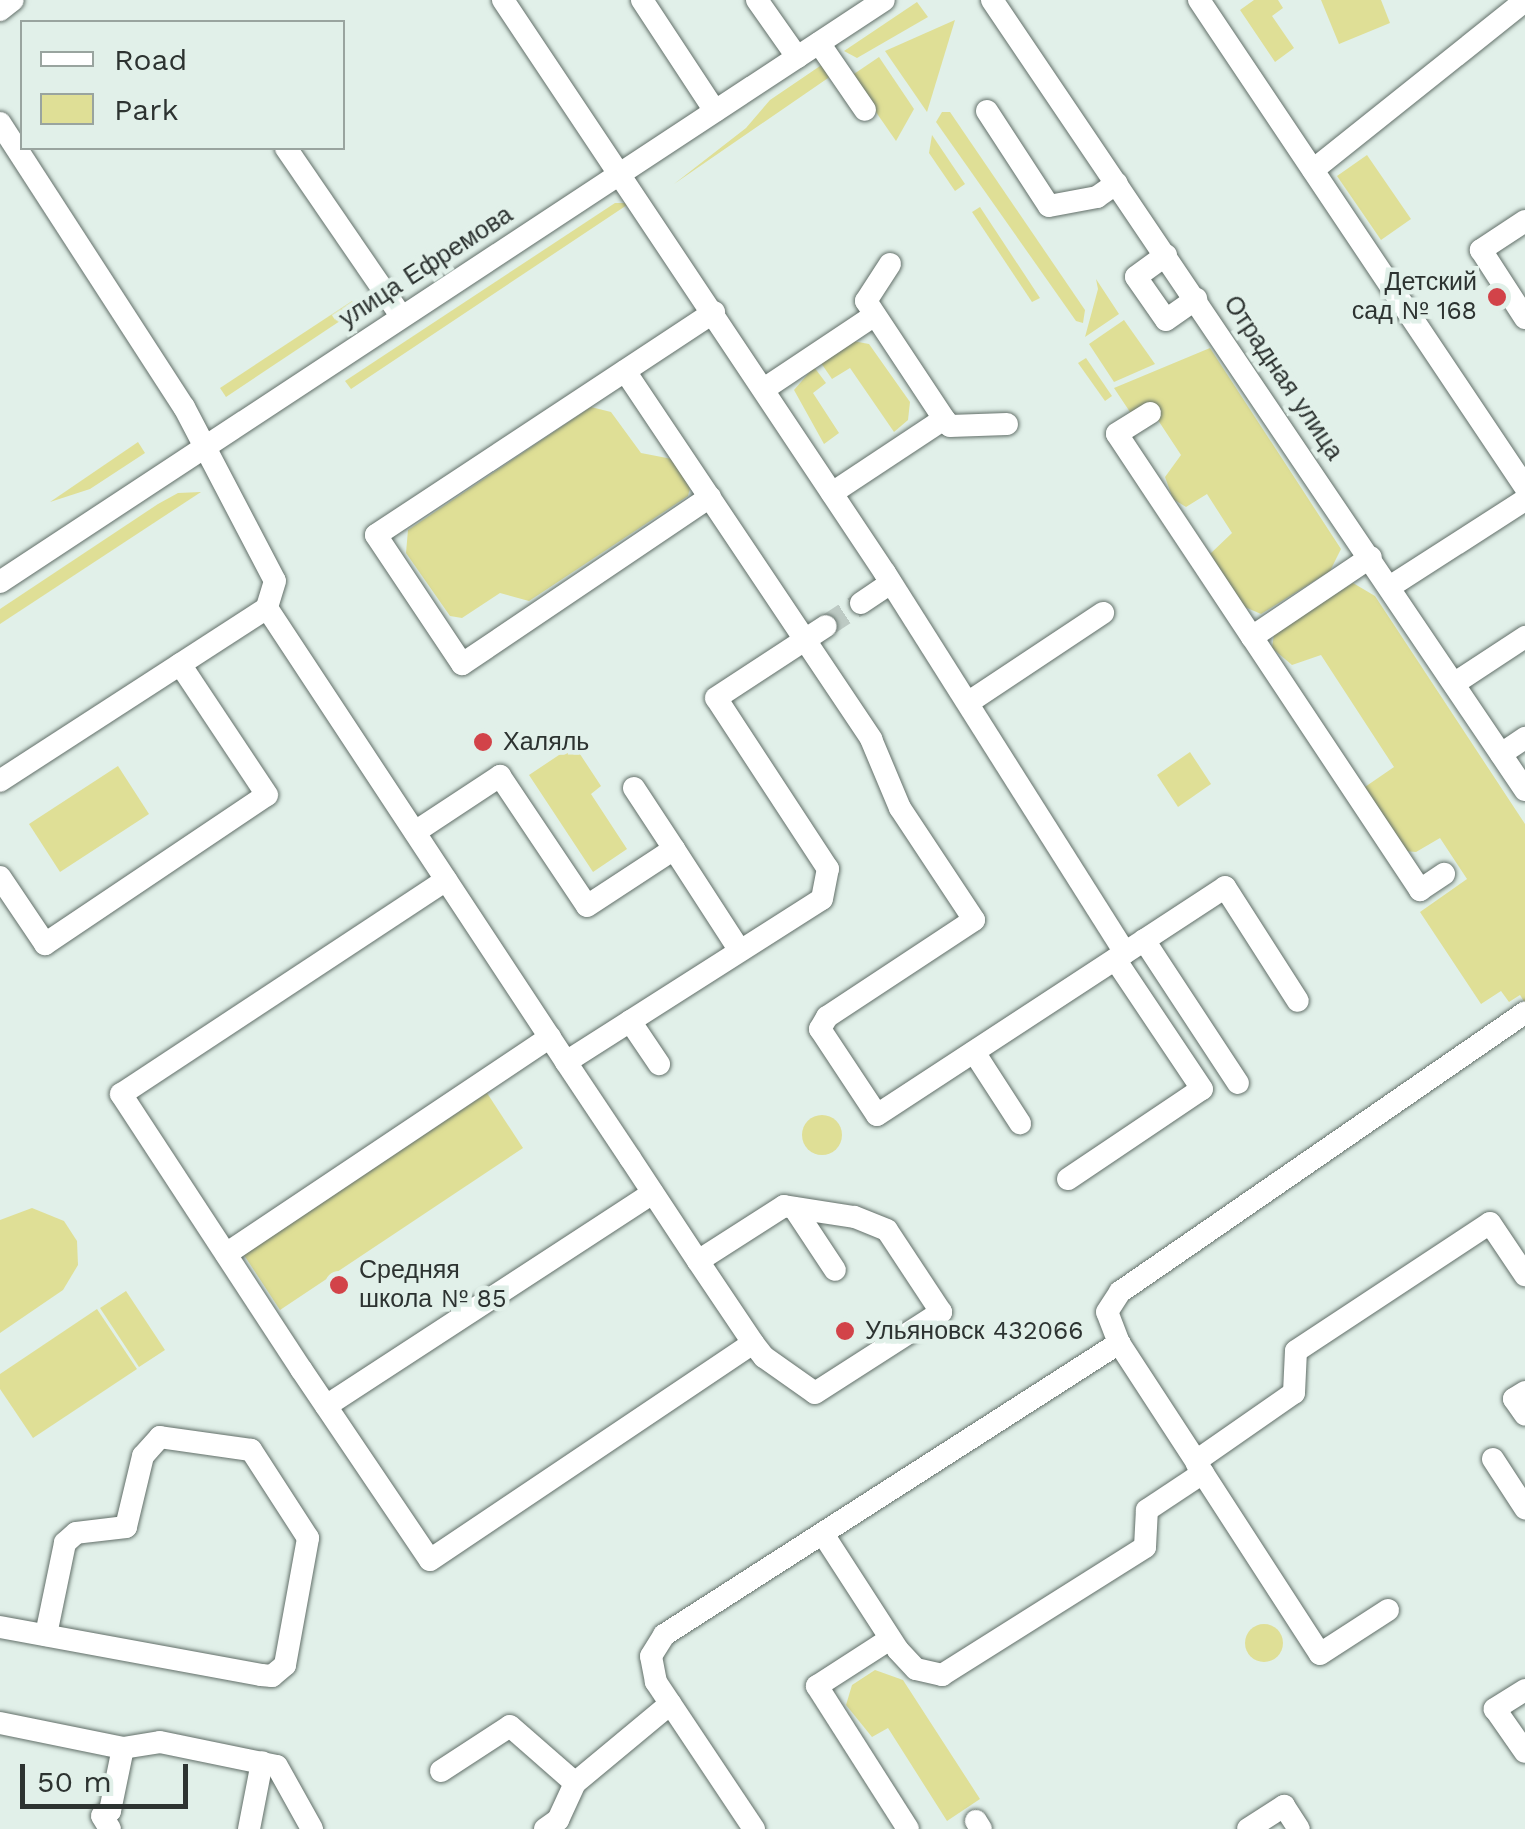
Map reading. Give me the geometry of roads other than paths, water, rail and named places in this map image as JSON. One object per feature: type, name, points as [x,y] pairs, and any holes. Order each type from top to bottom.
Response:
[{"type":"street","points":[[0,10],[13,0]]},
{"type":"street","points":[[504,0],[714,312],[968,702],[990,746],[1128,951],[1202,1089],[1068,1179]]},
{"type":"street","points":[[642,0],[716,110]]},
{"type":"street","points":[[757,0],[797,57]]},
{"type":"street","name":"Отрадная улица","points":[[992,0],[1371,556],[1525,790]]},
{"type":"street","points":[[1199,0],[1525,487]]},
{"type":"street","points":[[1314,170],[1525,1]]},
{"type":"street","name":"улица Ефремова","points":[[1,578],[819,43],[874,3]]},
{"type":"street","points":[[819,43],[864,110]]},
{"type":"street","points":[[986,111],[1049,206],[1097,197],[1117,183]]},
{"type":"street","points":[[0,122],[205,444],[276,580],[266,608],[0,781]]},
{"type":"street","points":[[287,150],[401,316]]},
{"type":"street","points":[[1525,221],[1481,250],[1525,318]]},
{"type":"street","points":[[1166,256],[1136,277],[1166,320],[1196,299]]},
{"type":"street","points":[[890,264],[866,301],[944,418],[950,426],[1007,424]]},
{"type":"street","points":[[710,497],[462,664],[376,536],[714,312]]},
{"type":"street","points":[[764,389],[875,314]]},
{"type":"street","points":[[625,371],[871,739],[900,808],[974,920],[828,1017],[820,1029],[877,1116],[1225,887],[1298,1001]]},
{"type":"street","points":[[1150,413],[1117,434],[1420,890],[1444,874]]},
{"type":"street","points":[[832,493],[944,418]]},
{"type":"street","points":[[1391,586],[1525,500]]},
{"type":"street","points":[[1252,637],[1371,556]]},
{"type":"street","points":[[861,603],[891,583]]},
{"type":"street","points":[[266,608],[415,832],[698,1262],[753,1344],[815,1393],[940,1312],[888,1230],[854,1217],[784,1206],[698,1262]]},
{"type":"street","points":[[968,702],[1103,614]]},
{"type":"street","points":[[566,1062],[822,898],[828,869],[716,698],[826,626]]},
{"type":"street","points":[[1454,683],[1525,637]]},
{"type":"street","points":[[0,876],[45,944],[267,795],[180,664]]},
{"type":"street","points":[[1501,754],[1525,738]]},
{"type":"street","points":[[415,832],[500,776],[587,906],[674,849]]},
{"type":"street","points":[[634,788],[740,950]]},
{"type":"street","points":[[446,880],[121,1094],[326,1406],[430,1560],[753,1344]]},
{"type":"street","points":[[1128,951],[1238,1083]]},
{"type":"street","points":[[1388,1610],[1320,1654],[1107,1323],[1120,1292],[1525,1013]]},
{"type":"street","points":[[630,1021],[659,1064]]},
{"type":"street","points":[[226,1254],[550,1037]]},
{"type":"street","points":[[974,1052],[1020,1123]]},
{"type":"street","points":[[326,1406],[653,1192]]},
{"type":"street","points":[[794,1208],[834,1270]]},
{"type":"street","points":[[822,1534],[890,1638],[921,1672],[942,1676],[1145,1546],[1147,1510],[1294,1393],[1296,1351],[1490,1223],[1525,1275]]},
{"type":"street","points":[[754,1829],[670,1704],[650,1667],[658,1642],[1119,1343]]},
{"type":"street","points":[[1525,1392],[1514,1399],[1525,1415]]},
{"type":"street","points":[[0,1627],[272,1676],[286,1665],[308,1538],[251,1450],[160,1437],[142,1456],[126,1527],[76,1532],[65,1543],[46,1635]]},
{"type":"street","points":[[1493,1459],[1525,1508]]},
{"type":"street","points":[[890,1638],[817,1686],[908,1829]]},
{"type":"street","points":[[1525,1690],[1496,1708],[1525,1752]]},
{"type":"street","points":[[546,1829],[558,1820],[575,1783],[670,1704]]},
{"type":"street","points":[[0,1723],[122,1748],[160,1742],[278,1766],[312,1829]]},
{"type":"street","points":[[440,1772],[510,1726],[575,1783]]},
{"type":"street","points":[[98,1825],[110,1811],[122,1748]]},
{"type":"street","points":[[249,1829],[262,1762]]},
{"type":"street","points":[[1248,1829],[1284,1806],[1299,1829]]},
{"type":"tunnel","points":[[826,626],[861,603]]},
{"type":"place","name":"Детский сад № 168","points":[[1497,297]]},
{"type":"place","name":"Халяль","points":[[483,742]]},
{"type":"place","name":"Средняя школа № 85","points":[[339,1285]]},
{"type":"place","name":"Ульяновск 432066","points":[[845,1331]]}]
